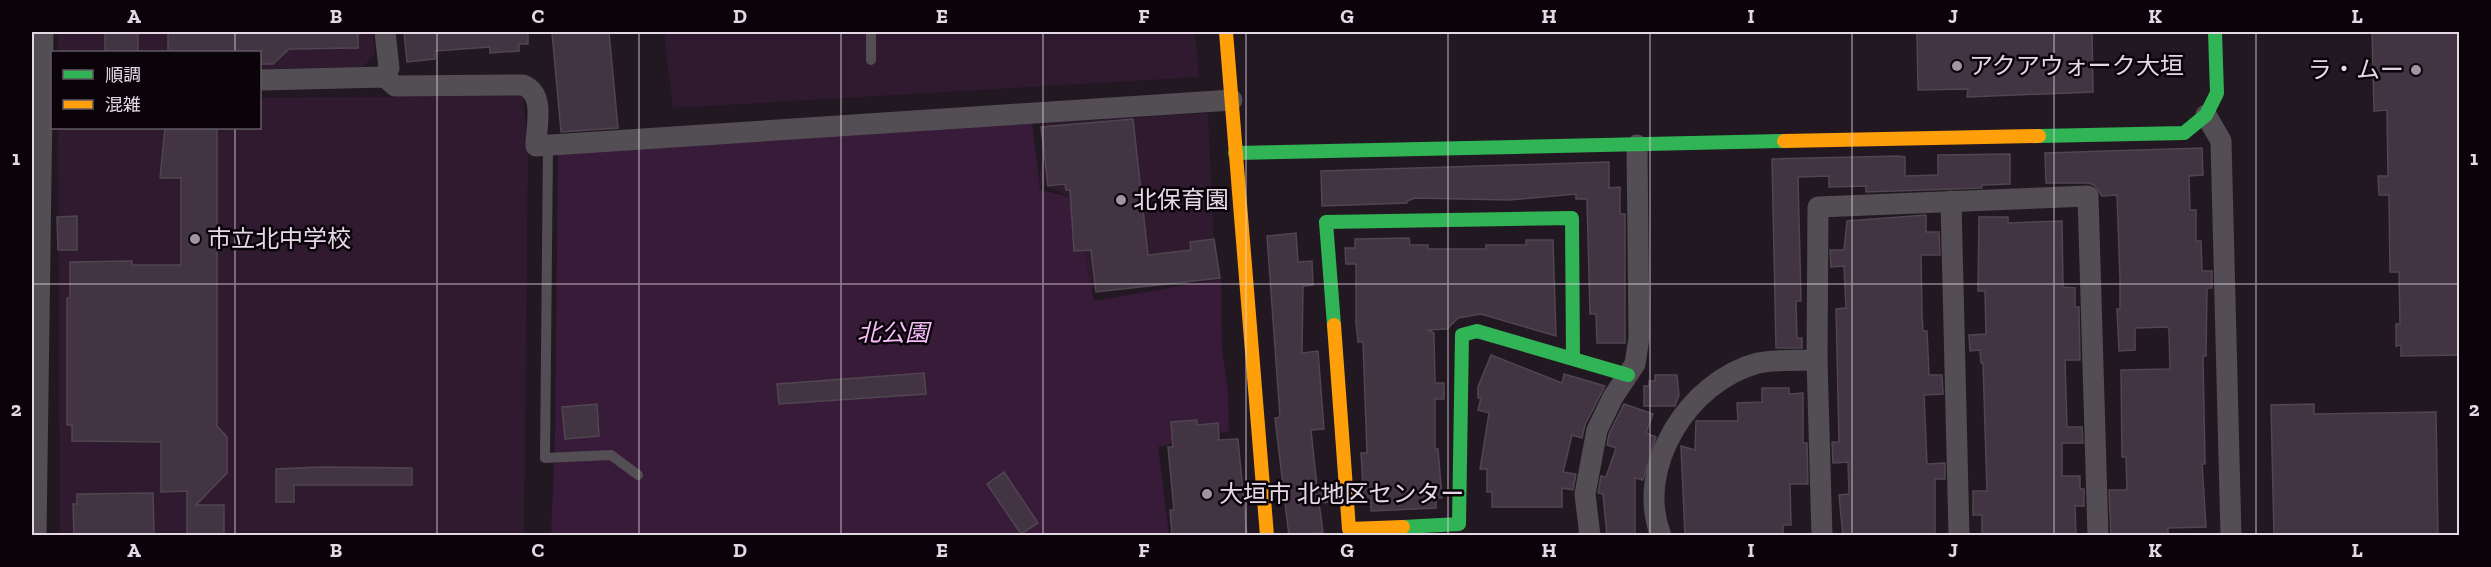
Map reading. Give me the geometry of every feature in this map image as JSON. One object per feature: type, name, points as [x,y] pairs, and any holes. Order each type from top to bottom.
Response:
[{"type":"street","points":[[36,536],[34,335],[47,83],[43,32]]},
{"type":"street","points":[[385,32],[388,68],[385,77]]},
{"type":"street","points":[[1226,32],[1267,536]]},
{"type":"street","points":[[1235,153],[2184,134],[2206,115],[2217,93],[2215,32]]},
{"type":"street","points":[[261,80],[385,77],[395,86],[523,85],[532,88],[537,96],[536,146],[1232,100]]},
{"type":"street","points":[[2206,115],[2221,141],[2231,536]]},
{"type":"street","points":[[1590,536],[1585,494],[1597,430],[1613,397],[1635,364],[1639,338],[1637,144]]},
{"type":"street","points":[[1822,536],[1817,360],[1818,207],[2088,196],[2098,536]]},
{"type":"street","points":[[1951,201],[1959,536]]},
{"type":"street","points":[[1573,357],[1572,218],[1326,222],[1349,529],[1459,524],[1462,335],[1478,331],[1628,375]]},
{"type":"street","points":[[1661,536],[1656,522],[1657,467],[1663,446],[1684,416],[1727,375],[1758,363],[1817,360]]},
{"type":"lane","points":[[871,32],[871,60]]},
{"type":"lane","points":[[548,146],[545,458],[611,455],[638,475]]},
{"type":"shaded area","points":[[58,32],[373,32],[375,55],[362,67],[261,69],[261,51],[58,51]]},
{"type":"shaded area","points":[[664,32],[1195,32],[1199,77],[673,108]]},
{"type":"shaded area","points":[[523,95],[528,152],[524,535],[60,535],[58,129],[261,129],[261,98]]},
{"type":"shaded area","points":[[1208,113],[1215,267],[1091,289],[1073,198],[1039,182],[1046,123]]},
{"type":"green space","name":"北公園","points":[[1032,121],[1040,190],[1073,198],[1094,301],[1221,279],[1222,351],[1228,390],[1229,431],[1158,447],[1169,535],[551,536],[555,440],[558,151]]},
{"type":"building","points":[[105,32],[138,32],[138,51],[105,51]]},
{"type":"building","points":[[168,32],[358,32],[358,48],[289,49],[273,64],[261,64],[261,51],[168,51]]},
{"type":"building","points":[[404,32],[528,32],[528,44],[519,44],[519,51],[490,53],[490,47],[435,51],[435,59],[407,62]]},
{"type":"building","points":[[552,32],[609,32],[618,128],[561,132]]},
{"type":"building","name":"アクアウォーク大垣","points":[[1917,32],[2092,32],[2093,92],[1967,97],[1968,89],[1918,90]]},
{"type":"building","points":[[2372,32],[2460,32],[2460,355],[2401,356],[2401,345],[2396,346],[2396,324],[2400,324],[2399,272],[2390,272],[2389,195],[2379,195],[2378,176],[2388,176],[2387,110],[2374,111]]},
{"type":"building","points":[[1133,119],[1148,255],[1191,250],[1190,242],[1214,239],[1220,278],[1096,292],[1091,250],[1074,251],[1070,190],[1066,190],[1065,184],[1048,186],[1041,127]]},
{"type":"building","points":[[165,129],[217,129],[217,426],[227,437],[227,473],[196,505],[224,505],[224,536],[187,536],[187,491],[161,492],[161,442],[72,441],[72,425],[67,425],[67,298],[70,298],[70,262],[132,261],[132,265],[181,265],[181,178],[160,178]]},
{"type":"building","points":[[2202,148],[2203,175],[2189,176],[2190,210],[2196,210],[2196,241],[2201,241],[2202,271],[2212,271],[2212,288],[2207,288],[2206,356],[2203,356],[2205,464],[2202,464],[2206,527],[2168,528],[2168,536],[2111,536],[2109,490],[2127,490],[2126,457],[2122,457],[2121,370],[2170,369],[2169,329],[2167,327],[2135,328],[2135,350],[2119,351],[2117,309],[2120,309],[2120,279],[2117,195],[2102,196],[2094,185],[2088,183],[2046,183],[2045,153]]},
{"type":"building","points":[[2010,154],[2010,184],[1982,185],[1982,188],[1866,192],[1866,186],[1829,187],[1829,176],[1798,177],[1801,301],[1796,301],[1797,338],[1802,338],[1802,348],[1776,348],[1772,159],[1899,156],[1905,157],[1905,176],[1938,175],[1938,155]]},
{"type":"building","points":[[1609,162],[1609,188],[1620,187],[1620,214],[1625,214],[1625,343],[1597,343],[1596,314],[1590,314],[1587,199],[1576,199],[1576,194],[1509,200],[1415,198],[1407,203],[1322,206],[1321,171]]},
{"type":"building","points":[[1926,215],[1926,232],[1939,232],[1940,255],[1921,255],[1923,331],[1927,331],[1929,375],[1942,375],[1943,394],[1924,395],[1927,464],[1945,463],[1945,479],[1935,479],[1935,536],[1843,536],[1839,495],[1849,494],[1848,462],[1833,463],[1832,442],[1839,442],[1836,309],[1846,308],[1844,266],[1831,267],[1830,250],[1844,250],[1847,221]]},
{"type":"building","points":[[77,216],[77,250],[58,250],[57,217]]},
{"type":"building","points":[[1979,217],[2008,217],[2008,223],[2062,221],[2063,287],[2075,288],[2075,307],[2079,307],[2080,360],[2065,360],[2067,427],[2082,427],[2083,443],[2062,443],[2062,476],[2080,476],[2080,489],[2084,489],[2084,506],[2075,506],[2076,536],[1982,536],[1982,515],[1973,515],[1973,491],[1987,491],[1983,363],[1981,363],[1980,350],[1970,351],[1969,335],[1986,334],[1985,291],[1978,291]]},
{"type":"building","points":[[1296,233],[1298,262],[1312,261],[1313,285],[1303,286],[1302,353],[1318,351],[1324,429],[1311,430],[1317,487],[1328,486],[1330,502],[1319,503],[1323,532],[1289,536],[1275,418],[1280,417],[1267,236]]},
{"type":"building","points":[[1409,238],[1410,245],[1428,245],[1428,249],[1486,249],[1486,245],[1526,245],[1526,240],[1553,240],[1556,336],[1481,314],[1458,318],[1447,329],[1428,330],[1434,333],[1435,383],[1444,383],[1444,399],[1435,399],[1435,449],[1438,449],[1442,498],[1436,498],[1436,508],[1371,511],[1371,503],[1364,503],[1361,453],[1367,453],[1363,342],[1358,342],[1356,322],[1356,264],[1346,264],[1345,248],[1355,248],[1355,239]]},
{"type":"building","points":[[1491,355],[1562,383],[1564,374],[1605,386],[1585,425],[1582,438],[1572,435],[1563,472],[1576,474],[1573,490],[1562,488],[1562,507],[1492,507],[1492,492],[1487,492],[1487,469],[1480,469],[1489,413],[1478,410],[1481,398],[1478,398],[1478,387]]},
{"type":"building","points":[[924,373],[926,394],[779,404],[777,384]]},
{"type":"building","points":[[1655,375],[1677,375],[1679,395],[1675,406],[1644,406],[1644,386],[1649,386],[1649,381],[1655,381]]},
{"type":"building","points":[[1762,388],[1789,388],[1789,394],[1803,393],[1803,443],[1807,443],[1808,484],[1790,484],[1791,525],[1783,525],[1783,536],[1685,536],[1681,446],[1695,450],[1696,421],[1738,421],[1737,403],[1762,402]]},
{"type":"building","points":[[597,404],[599,436],[565,439],[562,407]]},
{"type":"building","points":[[1624,404],[1653,414],[1646,433],[1656,437],[1643,480],[1635,478],[1635,536],[1607,536],[1603,494],[1598,493],[1601,476],[1606,477],[1616,448],[1607,445],[1609,434]]},
{"type":"building","points":[[2314,404],[2314,414],[2436,412],[2438,536],[2274,536],[2271,405]]},
{"type":"building","name":"大垣市 北地区センター","points":[[1197,420],[1197,425],[1218,423],[1219,440],[1238,439],[1247,536],[1172,536],[1170,510],[1174,510],[1168,447],[1173,447],[1171,422]]},
{"type":"building","points":[[412,468],[412,485],[294,485],[294,502],[276,502],[276,469]]},
{"type":"building","points":[[1004,472],[1038,523],[1021,534],[987,484]]},
{"type":"building","points":[[153,493],[154,536],[74,536],[73,504],[77,504],[77,494]]},
{"type":"traffic: fast","points":[[2039,136],[2184,133],[2206,115],[2217,93],[2215,32]]},
{"type":"traffic: fast","points":[[1235,153],[1784,141]]},
{"type":"traffic: fast","points":[[1334,325],[1326,222],[1572,218],[1573,357]]},
{"type":"traffic: fast","points":[[1403,527],[1459,524],[1462,335],[1477,331],[1628,375]]},
{"type":"traffic: slow","points":[[1226,32],[1267,536]]},
{"type":"traffic: slow","points":[[1784,141],[2039,136]]},
{"type":"traffic: slow","points":[[1334,325],[1349,529],[1403,527]]},
{"type":"place","name":"アクアウォーク大垣","points":[[1957,66]]},
{"type":"place","name":"ラ・ムー","points":[[2416,70]]},
{"type":"place","name":"北保育園","points":[[1121,200]]},
{"type":"place","name":"市立北中学校","points":[[195,239]]},
{"type":"place","name":"大垣市 北地区センター","points":[[1207,494]]}]
